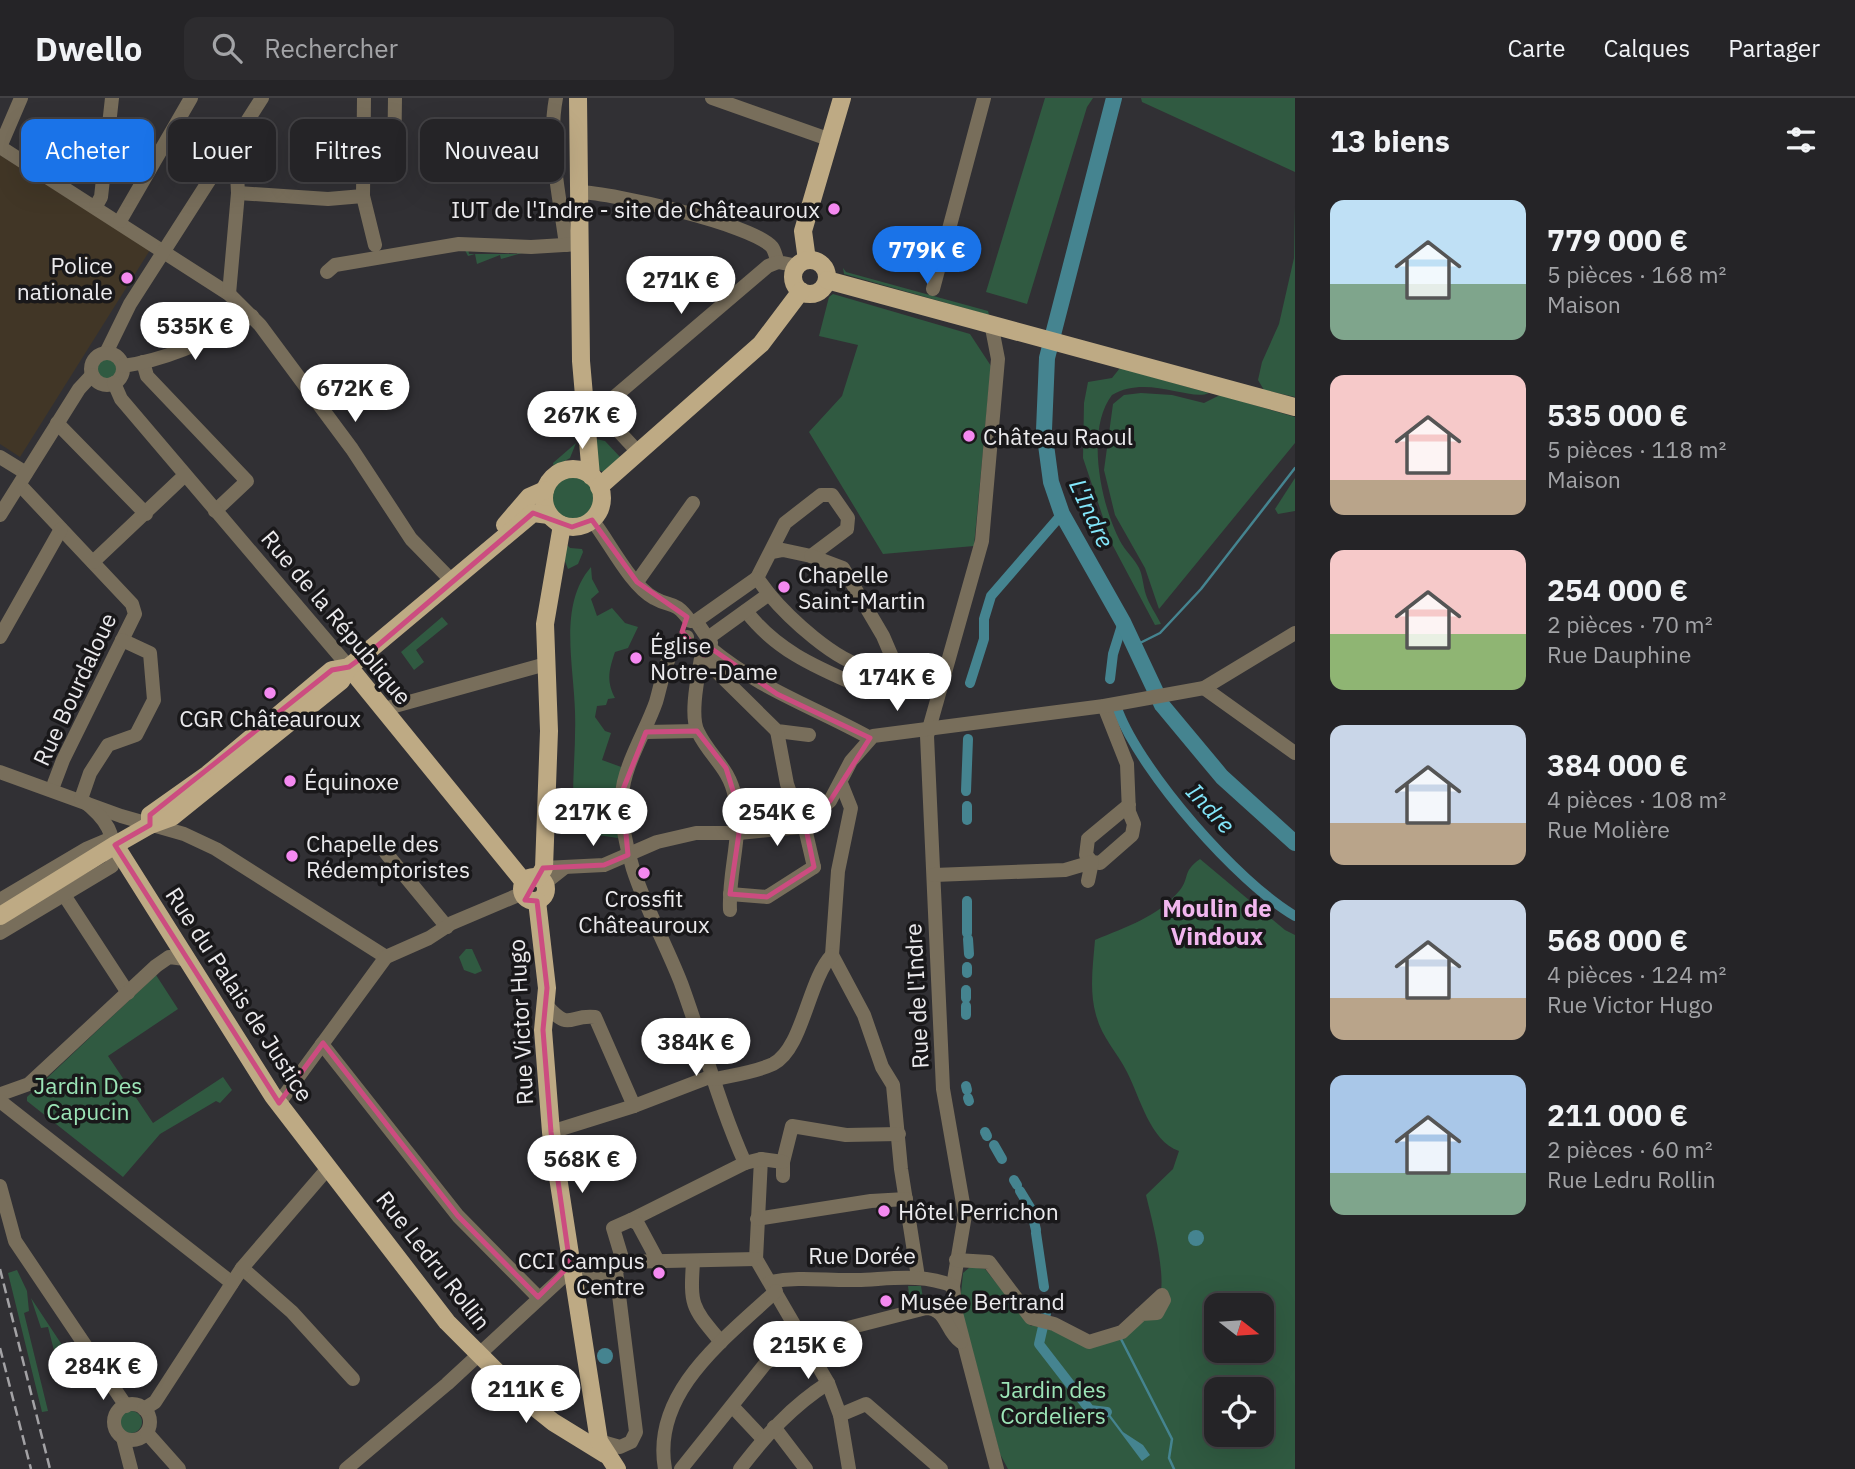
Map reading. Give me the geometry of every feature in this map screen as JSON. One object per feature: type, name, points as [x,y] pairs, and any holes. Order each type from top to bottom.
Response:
[{"type":"main road","points":[[150,820],[172,817],[184,809],[341,681],[349,667],[533,513],[582,525],[592,520],[601,505],[595,481],[591,415],[573,245],[579,192],[578,98]]},
{"type":"main road","points":[[827,280],[817,292],[801,291],[794,282],[803,263],[803,231],[842,98]]},
{"type":"main road","points":[[803,263],[822,265],[827,280]]},
{"type":"main road","points":[[827,280],[1295,407]]},
{"type":"main road","points":[[595,481],[638,452],[761,345],[801,291]]},
{"type":"main road","points":[[565,470],[576,452],[591,415]]},
{"type":"main road","points":[[452,581],[525,502],[545,490],[555,475],[574,469],[595,481]]},
{"type":"main road","points":[[545,490],[544,499],[556,520]]},
{"type":"main road","name":"Rue Victor Hugo","points":[[556,520],[545,624],[549,731],[536,881],[547,1006],[543,1030],[551,1132],[602,1448]]},
{"type":"main road","points":[[0,916],[150,820],[332,670],[349,667]]},
{"type":"main road","name":"Rue de la République","points":[[349,667],[536,881]]},
{"type":"main road","name":"Rue du Palais de Justice","points":[[114,841],[184,959],[279,1103],[329,1167]]},
{"type":"main road","name":"Rue Ledru Rollin","points":[[329,1167],[447,1322],[479,1355],[522,1397],[553,1422],[602,1448]]},
{"type":"main road","points":[[602,1448],[617,1469]]},
{"type":"street","points":[[21,98],[0,147],[165,251],[229,294],[252,316],[352,449],[411,539],[452,581]]},
{"type":"street","points":[[96,206],[100,197],[112,98]]},
{"type":"street","points":[[120,222],[191,98]]},
{"type":"street","points":[[364,98],[363,196],[375,244]]},
{"type":"street","points":[[395,98],[395,119]]},
{"type":"street","points":[[327,272],[335,265],[451,245],[573,245],[556,165],[553,115],[556,98]]},
{"type":"street","points":[[712,98],[831,140]]},
{"type":"street","points":[[933,289],[984,98]]},
{"type":"street","points":[[245,119],[255,100]]},
{"type":"street","points":[[106,353],[118,358],[122,366],[121,376],[114,383],[99,383],[92,375],[92,362],[106,353],[130,304],[209,182]]},
{"type":"street","points":[[229,294],[238,182]]},
{"type":"street","points":[[579,192],[638,201],[751,233],[773,247],[778,262]]},
{"type":"street","points":[[238,193],[328,199],[363,196]]},
{"type":"street","points":[[638,452],[591,415],[768,266],[778,262],[803,263]]},
{"type":"street","points":[[122,366],[143,362],[224,332],[252,316]]},
{"type":"street","points":[[991,323],[998,359]]},
{"type":"street","points":[[998,359],[1014,330]]},
{"type":"street","name":"Rue de l'Indre","points":[[997,1469],[963,1343],[953,1286],[965,1215],[943,1089],[937,1005],[928,726],[982,541],[998,359]]},
{"type":"street","points":[[143,362],[147,376],[247,481],[215,511]]},
{"type":"street","points":[[0,515],[79,389],[92,375]]},
{"type":"street","name":"Rue de la République","points":[[114,383],[121,399],[349,667]]},
{"type":"street","points":[[57,423],[146,514]]},
{"type":"street","name":"Rue Bourdaloue","points":[[0,457],[23,479],[61,529],[132,604],[135,614],[63,760],[52,789]]},
{"type":"street","points":[[93,562],[185,475]]},
{"type":"street","points":[[687,636],[686,629],[693,621],[757,578],[761,566],[773,552],[785,523],[821,495],[832,495],[849,523],[847,529],[811,556]]},
{"type":"street","points":[[637,582],[693,503]]},
{"type":"street","points":[[592,520],[637,582],[654,599],[671,602],[693,621],[706,647],[708,663],[777,731],[787,784],[800,821],[804,824],[814,867]]},
{"type":"street","points":[[0,636],[61,529]]},
{"type":"street","points":[[757,578],[781,609],[836,654],[867,667],[895,664],[883,636],[844,568],[811,556],[783,550],[773,552]]},
{"type":"street","points":[[730,910],[739,833],[736,797],[726,768],[697,731],[695,704],[706,647],[769,594]]},
{"type":"street","points":[[746,611],[777,644],[817,668],[857,685],[867,667]]},
{"type":"street","points":[[687,636],[777,694],[871,737],[928,726],[1108,705],[1197,688],[1295,633]]},
{"type":"street","points":[[687,636],[679,640],[671,655],[646,732],[630,764],[622,792],[628,855],[680,980],[715,1079],[726,1120],[745,1163]]},
{"type":"street","points":[[81,799],[90,773],[108,746],[136,735],[154,699],[150,653],[122,640]]},
{"type":"street","points":[[384,709],[546,664]]},
{"type":"street","points":[[1197,688],[1295,753]]},
{"type":"street","points":[[934,875],[1059,870],[1092,862],[1100,863],[1132,835],[1135,824],[1129,805],[1127,764],[1108,705]]},
{"type":"street","points":[[646,732],[697,731]]},
{"type":"street","points":[[777,731],[809,735]]},
{"type":"street","points":[[279,1103],[386,957],[564,868],[604,865],[657,842],[696,833],[773,831],[804,824],[830,801],[851,761],[871,737]]},
{"type":"street","points":[[0,772],[150,820],[216,849],[386,957]]},
{"type":"street","points":[[841,783],[851,808],[839,869],[832,955],[864,1015],[882,1067],[893,1085],[918,1277]]},
{"type":"street","points":[[0,933],[112,866],[114,841],[103,820],[81,799]]},
{"type":"street","points":[[1092,862],[1086,855],[1088,839],[1129,805]]},
{"type":"street","points":[[184,809],[184,834]]},
{"type":"street","points":[[0,900],[86,849],[114,841]]},
{"type":"street","points":[[386,853],[447,927]]},
{"type":"street","points":[[1088,881],[1092,862]]},
{"type":"street","points":[[730,894],[767,897],[814,867],[839,869]]},
{"type":"street","points":[[64,895],[128,993]]},
{"type":"street","points":[[551,1132],[634,1106],[707,1078],[715,1079],[770,1064],[790,1046],[820,969],[832,955]]},
{"type":"street","points":[[0,1095],[29,1084],[169,957],[184,959]]},
{"type":"street","points":[[547,1006],[560,1020],[570,1023],[587,1016],[595,1017],[634,1106]]},
{"type":"street","points":[[322,1044],[467,1226],[538,1297]]},
{"type":"street","points":[[0,1095],[232,1283]]},
{"type":"street","points":[[602,1448],[620,1447],[631,1442],[636,1432],[622,1261],[613,1228],[745,1163],[761,1159],[783,1169],[792,1126],[846,1135],[899,1134]]},
{"type":"street","points":[[761,1159],[756,1259],[805,1339],[828,1383],[840,1415],[849,1469]]},
{"type":"street","points":[[144,1409],[155,1402],[242,1268],[329,1167]]},
{"type":"street","points":[[0,1186],[15,1241],[126,1406]]},
{"type":"street","points":[[757,1219],[870,1201],[906,1199]]},
{"type":"street","points":[[631,1220],[638,1224],[659,1263]]},
{"type":"street","points":[[346,1469],[479,1355],[538,1297],[567,1273],[622,1261],[659,1263],[756,1259]]},
{"type":"street","points":[[956,1260],[989,1262],[1031,1318],[1089,1342],[1122,1332],[1141,1314]]},
{"type":"street","points":[[693,1262],[691,1300],[695,1310],[721,1342]]},
{"type":"street","points":[[242,1268],[292,1311],[353,1379]]},
{"type":"street","name":"Rue Dorée","points":[[773,1287],[795,1277],[854,1280],[918,1277],[953,1286]]},
{"type":"street","points":[[665,1469],[662,1453],[672,1404],[695,1370],[773,1287]]},
{"type":"street","points":[[681,1469],[765,1364],[805,1339],[935,1308],[943,1316],[953,1337],[963,1343]]},
{"type":"street","points":[[740,1469],[774,1427],[806,1397],[828,1383]]},
{"type":"street","points":[[840,1415],[866,1404],[941,1469]]},
{"type":"street","points":[[134,1469],[135,1437],[150,1420],[144,1409],[135,1405],[126,1406],[118,1412],[114,1422],[117,1431],[135,1437],[179,1469]]},
{"type":"street","points":[[732,1406],[763,1439]]},
{"type":"street","points":[[774,1427],[807,1469]]},
{"type":"highlighted area","points":[[533,513],[572,527],[592,520],[637,582],[687,617],[682,632],[704,655],[709,647],[777,694],[870,738],[830,801],[805,824],[814,867],[767,897],[730,894],[739,833],[735,797],[726,768],[697,731],[646,732],[622,792],[628,855],[604,865],[543,868],[525,900],[537,901],[547,988],[543,1030],[551,1132],[570,1265],[538,1297],[458,1216],[323,1043],[279,1103],[115,845],[150,825],[150,815],[332,670],[349,667],[375,648]]},
{"type":"shaded area","points":[[0,155],[21,168],[21,182],[43,182],[150,250],[20,457],[0,444]]},
{"type":"green space","points":[[1045,98],[1093,98],[1087,107],[1027,304],[986,292]]},
{"type":"green space","points":[[1141,98],[1295,98],[1295,172],[1142,102]]},
{"type":"green space","points":[[1295,206],[1295,397],[1264,390],[1258,380],[1262,362],[1279,324],[1294,258]]},
{"type":"green space","points":[[518,249],[522,253],[501,259],[500,255],[477,264],[475,254],[517,254]]},
{"type":"green space","points":[[843,268],[846,272],[988,311],[989,315],[844,274]]},
{"type":"green space","points":[[833,294],[970,334],[991,366],[974,546],[883,554],[809,432],[842,396],[858,345],[819,336],[829,297]]},
{"type":"green space","points":[[107,359],[114,362],[117,369],[114,376],[107,379],[100,376],[97,369],[100,362]]},
{"type":"green space","points":[[1120,368],[1209,393],[1201,395],[1139,387],[1125,389],[1112,395],[1099,428],[1099,468],[1107,508],[1120,541],[1140,571],[1147,598],[1161,624],[1155,625],[1112,544],[1083,458],[1084,403],[1088,382],[1112,378]]},
{"type":"green space","points":[[1124,395],[1172,395],[1204,403],[1220,395],[1295,417],[1295,443],[1159,609],[1145,568],[1115,515],[1104,470],[1113,404]]},
{"type":"green space","points":[[592,438],[605,441],[621,458],[603,472],[597,469]]},
{"type":"green space","points":[[576,443],[570,458],[554,467],[553,463]]},
{"type":"green space","points":[[574,475],[590,482],[597,498],[590,514],[574,521],[558,514],[551,498],[558,482]]},
{"type":"green space","points":[[1295,478],[1295,511],[1278,514],[1275,509]]},
{"type":"green space","points":[[566,544],[570,548],[582,549],[583,552],[578,564],[568,569],[563,556]]},
{"type":"green space","points":[[591,567],[592,579],[599,592],[591,599],[597,616],[612,608],[625,623],[638,627],[628,648],[615,652],[609,675],[615,698],[608,699],[606,705],[597,706],[595,717],[605,731],[611,733],[602,760],[624,768],[618,838],[597,835],[595,811],[571,808],[580,803],[573,799],[575,723],[571,617],[574,599]]},
{"type":"green space","points":[[442,617],[448,624],[416,650],[424,662],[414,670],[401,652]]},
{"type":"green space","name":"Jardin des Cordeliers","points":[[1200,859],[1285,930],[1295,935],[1295,1469],[1008,1469],[1000,1454],[960,1304],[963,1273],[970,1267],[985,1269],[1031,1326],[1035,1324],[1089,1344],[1148,1311],[1160,1298],[1159,1253],[1146,1195],[1173,1169],[1179,1151],[1169,1146],[1153,1128],[1127,1072],[1102,1031],[1093,996],[1093,959],[1095,940],[1141,920],[1162,907],[1180,890],[1188,871]]},
{"type":"green space","points":[[466,949],[472,949],[482,971],[475,974],[464,970],[459,957]]},
{"type":"green space","name":"Jardin Des Capucin","points":[[156,975],[178,1009],[108,1056],[153,1123],[223,1077],[232,1090],[220,1103],[216,1101],[160,1134],[123,1177],[27,1101],[27,1097]]},
{"type":"green space","points":[[17,1270],[27,1291],[29,1311],[24,1313],[48,1411],[42,1412],[8,1273]]},
{"type":"green space","points":[[908,1286],[921,1286],[923,1298],[910,1303]]},
{"type":"green space","points":[[31,1298],[64,1348],[66,1369],[59,1370],[48,1327],[41,1328]]},
{"type":"green space","points":[[127,1411],[135,1411],[142,1418],[142,1426],[135,1433],[127,1433],[120,1426],[120,1418]]},
{"type":"water","points":[[1193,1230],[1199,1230],[1204,1238],[1202,1244],[1193,1246],[1188,1241],[1188,1235]]},
{"type":"water","points":[[605,1348],[613,1356],[605,1364],[597,1356]]},
{"type":"water","points":[[1108,1412],[1123,1432],[1143,1445],[1150,1455],[1142,1461],[1106,1413]]},
{"type":"waterway","name":"L'Indre","points":[[1114,98],[1047,358],[1044,430],[1051,482],[1062,514],[1123,622],[1162,705],[1222,777],[1295,843]]},
{"type":"waterway","points":[[1134,646],[1160,633],[1201,589],[1295,468]]},
{"type":"waterway","points":[[970,683],[984,639],[984,619],[991,596],[1062,514]]},
{"type":"waterway","name":"Indre","points":[[1110,679],[1113,654],[1123,622]]},
{"type":"waterway","name":"Indre","points":[[1118,711],[1148,764],[1194,824],[1246,878],[1295,916]]},
{"type":"waterway","points":[[966,791],[968,739]]},
{"type":"waterway","points":[[967,806],[967,820]]},
{"type":"waterway","points":[[967,901],[967,933]]},
{"type":"waterway","points":[[968,939],[969,954]]},
{"type":"waterway","points":[[967,967],[967,973]]},
{"type":"waterway","points":[[966,990],[966,998]]},
{"type":"waterway","points":[[966,1006],[966,1015]]},
{"type":"waterway","points":[[966,1086],[967,1090]]},
{"type":"waterway","points":[[985,1132],[987,1136]]},
{"type":"waterway","points":[[994,1145],[1002,1159]]},
{"type":"waterway","points":[[1014,1180],[1017,1185]]},
{"type":"waterway","points":[[1020,1191],[1031,1209]]},
{"type":"waterway","points":[[1032,1213],[1036,1230]]},
{"type":"waterway","points":[[1036,1233],[1044,1287]]},
{"type":"waterway","points":[[1047,1309],[1039,1344],[1090,1410],[1107,1412]]},
{"type":"waterway","points":[[1121,1339],[1172,1439],[1169,1458],[1174,1469]]},
{"type":"railway","points":[[0,1269],[50,1469]]},
{"type":"railway","points":[[0,1348],[31,1469]]},
{"type":"place","name":"IUT de l'Indre - site de Châteauroux","points":[[834,209]]},
{"type":"place","name":"Police nationale","points":[[127,278]]},
{"type":"place","name":"Château Raoul","points":[[969,436]]},
{"type":"place","name":"Chapelle Saint-Martin","points":[[784,587]]},
{"type":"place","name":"Église Notre-Dame","points":[[636,658]]},
{"type":"place","name":"CGR Châteauroux","points":[[270,693]]},
{"type":"place","name":"Équinoxe","points":[[290,781]]},
{"type":"place","name":"Chapelle des Rédemptoristes","points":[[292,856]]},
{"type":"place","name":"Crossfit Châteauroux","points":[[644,873]]},
{"type":"place","name":"Hôtel Perrichon","points":[[884,1211]]},
{"type":"place","name":"CCI Campus Centre","points":[[659,1273]]},
{"type":"place","name":"Musée Bertrand","points":[[886,1301]]},
{"type":"district","name":"Moulin de Vindoux","points":[[1217,922]]}]
